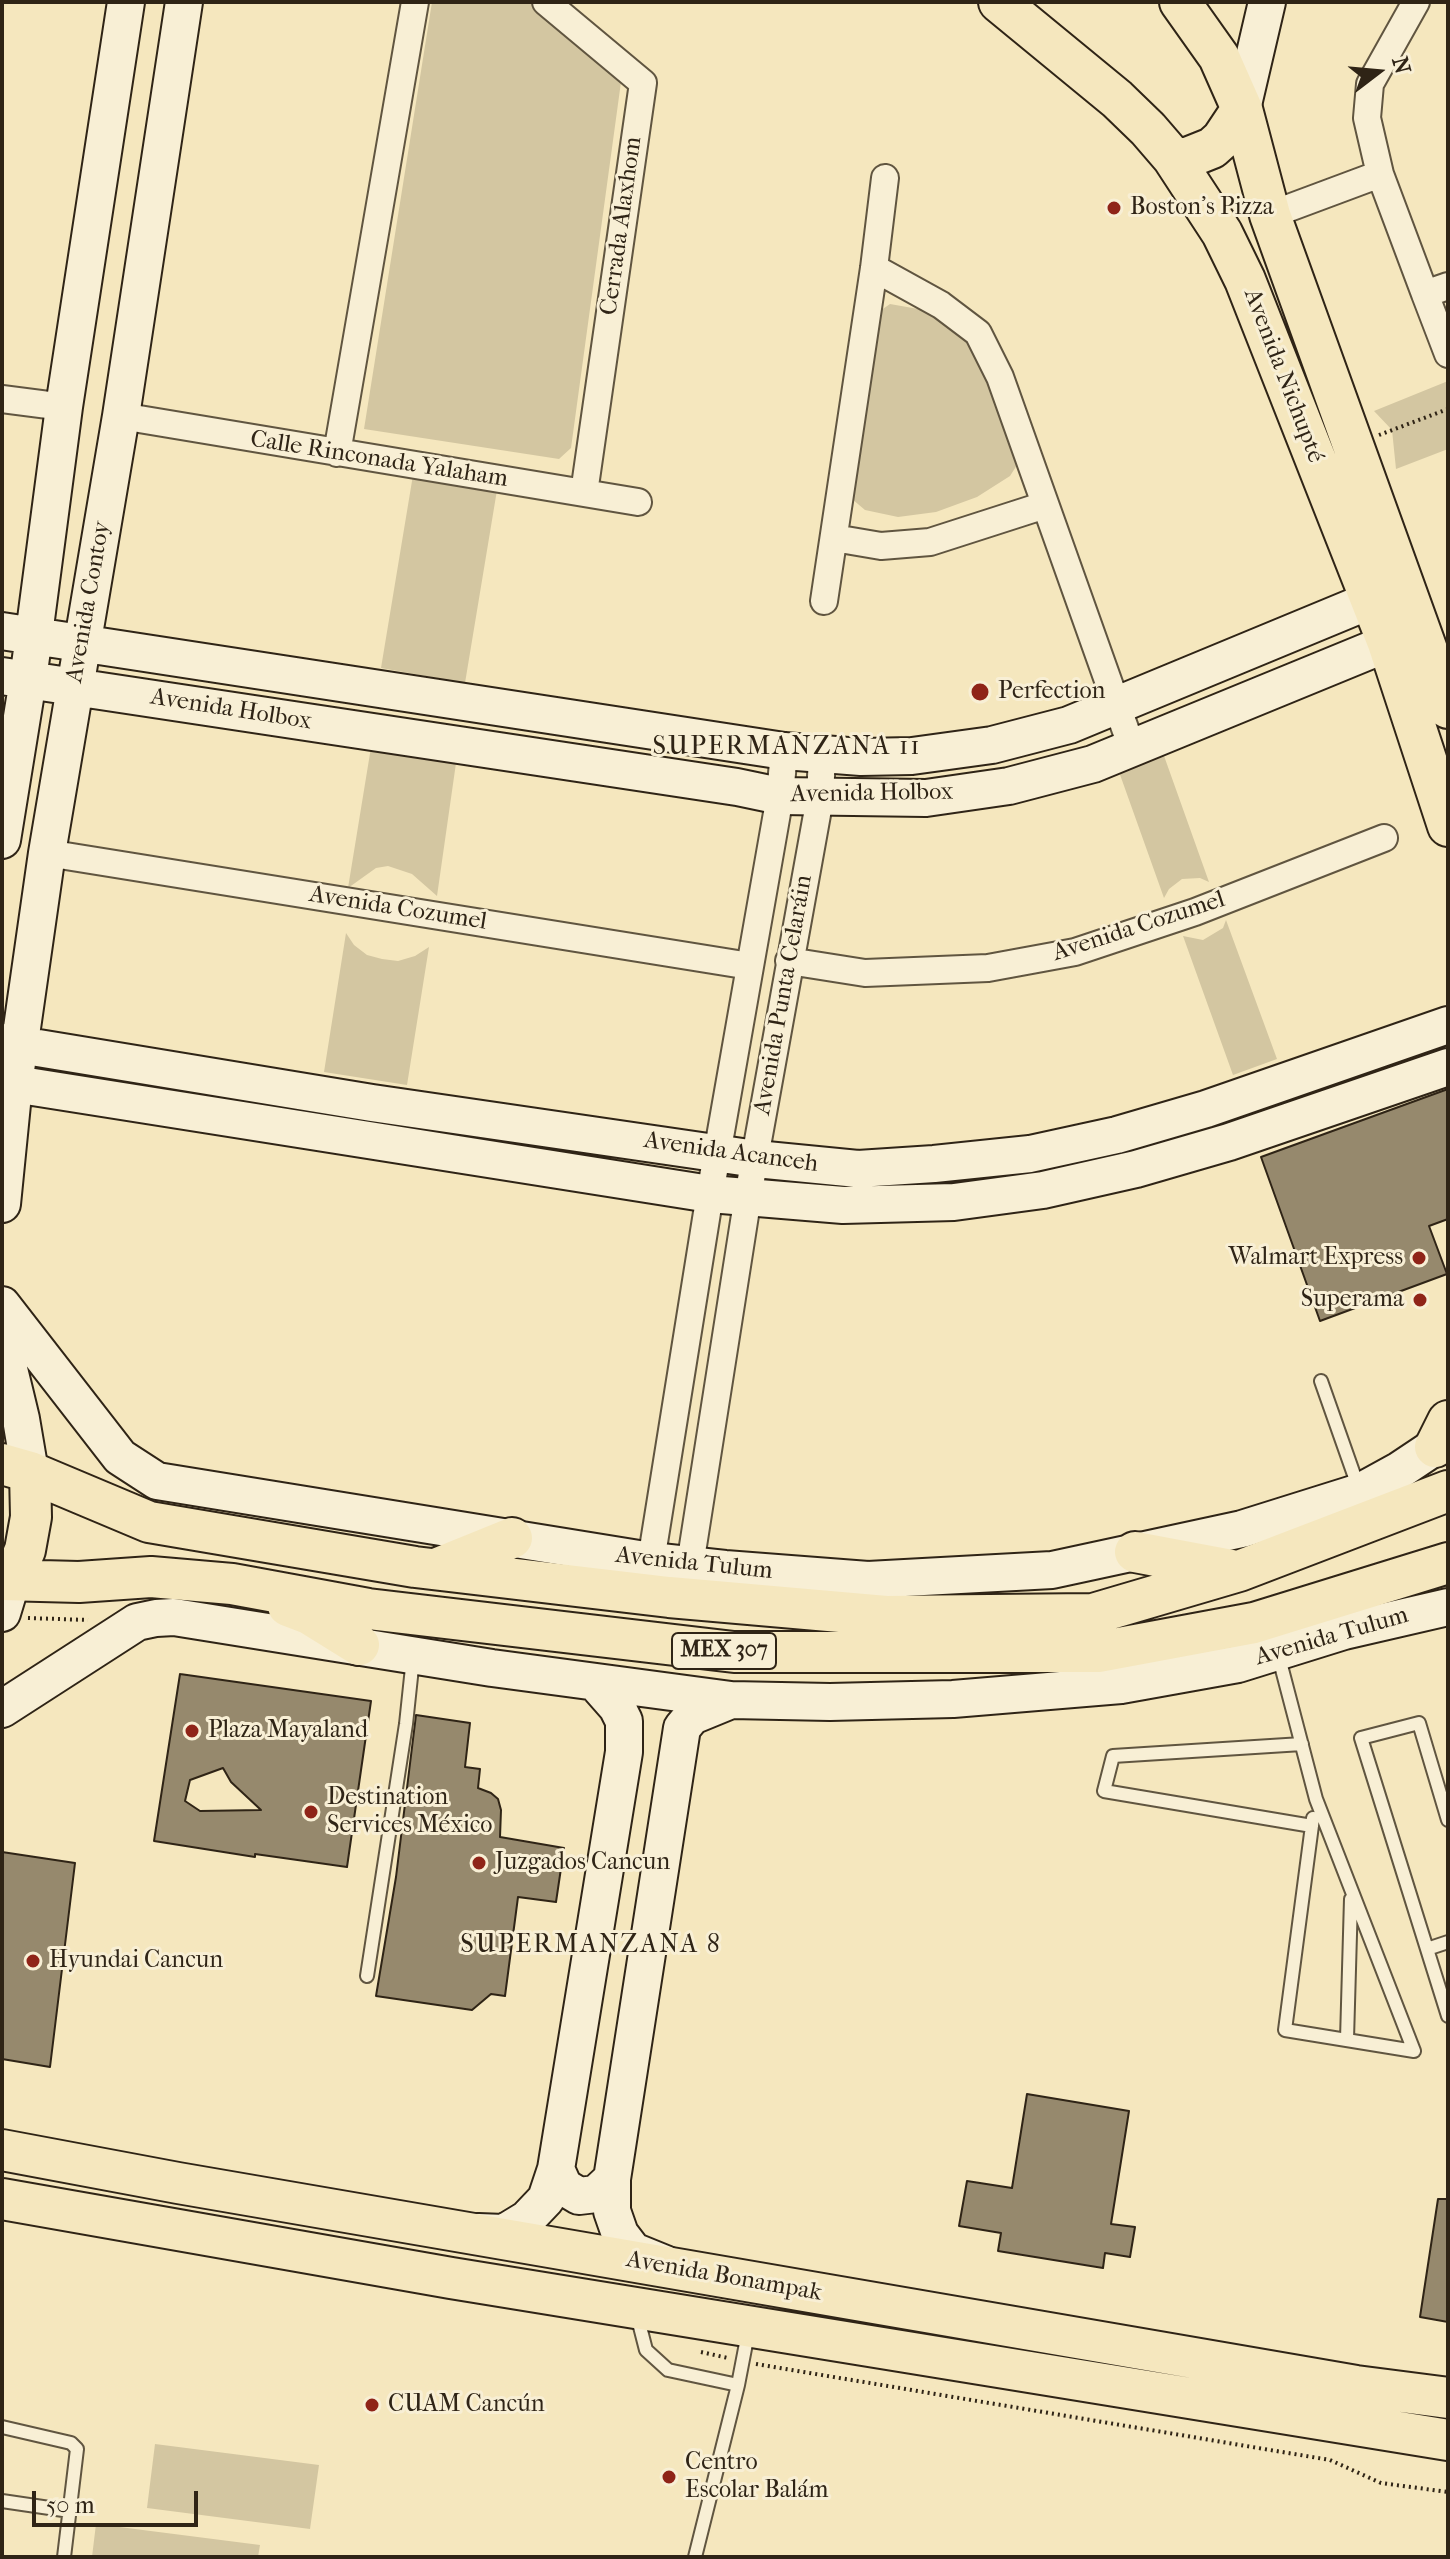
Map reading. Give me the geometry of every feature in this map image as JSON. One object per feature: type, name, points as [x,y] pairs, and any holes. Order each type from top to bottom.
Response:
[{"type":"main road","name":"Avenida Nichupté","points":[[999,2],[1117,99],[1173,158],[1222,233],[1245,280],[1388,643],[1448,826]]},
{"type":"main road","name":"Avenida Nichupté","points":[[1180,2],[1219,57],[1242,109],[1270,215],[1448,708]]},
{"type":"main road","points":[[1173,158],[1187,158],[1212,148],[1222,139],[1242,109]]},
{"type":"main road","points":[[1222,233],[1240,216],[1250,213],[1270,215]]},
{"type":"main road","points":[[8,1598],[31,1517],[16,1468]]},
{"type":"main road","name":"Avenida Tulum","points":[[16,1468],[149,1522],[433,1570],[669,1597],[886,1616],[1093,1614],[1239,1571],[1448,1491]]},
{"type":"main road","points":[[433,1570],[512,1538]]},
{"type":"main road","points":[[1135,1552],[1239,1571]]},
{"type":"main road","name":"Avenida Tulum","points":[[8,1598],[79,1582],[151,1577],[232,1584],[441,1619],[734,1652],[1098,1652],[1254,1623],[1448,1563]]},
{"type":"main road","points":[[232,1584],[309,1614],[359,1645]]},
{"type":"main road","name":"Avenida Bonampak","points":[[2,2150],[1340,2384],[1448,2398]]},
{"type":"main road","name":"Avenida Bonampak","points":[[2,2199],[636,2308],[1448,2440]]},
{"type":"street","name":"Avenida Contoy","points":[[2,840],[18,633],[64,407],[126,2]]},
{"type":"street","name":"Avenida Contoy","points":[[2,1204],[11,1043],[47,853],[121,416],[184,2]]},
{"type":"street","points":[[337,453],[415,2]]},
{"type":"street","name":"Cerrada Alaxhom","points":[[546,2],[643,83],[584,493]]},
{"type":"street","points":[[1242,109],[1267,2]]},
{"type":"street","points":[[1416,2],[1370,84],[1367,118],[1380,174],[1437,290],[1448,354]]},
{"type":"street","points":[[108,110],[166,116]]},
{"type":"street","points":[[1270,215],[1380,174]]},
{"type":"street","points":[[824,601],[885,178]]},
{"type":"street","points":[[874,268],[941,305],[978,333],[1000,377],[1132,748]]},
{"type":"street","points":[[2,399],[64,407]]},
{"type":"street","name":"Calle Rinconada Yalaham","points":[[121,416],[638,502]]},
{"type":"street","points":[[834,538],[881,546],[930,542],[1045,505]]},
{"type":"street","name":"Avenida Holbox","points":[[18,633],[784,751],[822,755],[912,756],[992,745],[1069,725],[1371,600]]},
{"type":"street","name":"Avenida Holbox","points":[[15,678],[780,796],[926,798],[1009,786],[1093,764],[1388,643]]},
{"type":"street","name":"Avenida Punta Celaráin","points":[[651,1561],[710,1194],[780,796],[784,751]]},
{"type":"street","name":"Avenida Punta Celaráin","points":[[690,1565],[748,1196],[820,798],[822,755]]},
{"type":"street","name":"Avenida Cozumel","points":[[789,961],[865,973],[988,968],[1075,952],[1195,912],[1384,838]]},
{"type":"street","name":"Avenida Cozumel","points":[[47,853],[750,966]]},
{"type":"street","name":"Avenida Acanceh","points":[[11,1043],[372,1103],[756,1159],[858,1169],[1030,1154],[1117,1135],[1206,1109],[1448,1025]]},
{"type":"street","name":"Avenida Acanceh","points":[[8,1083],[710,1194],[859,1204],[954,1202],[1043,1190],[1136,1169],[1229,1142],[1448,1067]]},
{"type":"street","name":"Avenida Tulum","points":[[2,1305],[120,1457],[157,1481],[690,1565],[868,1580],[1052,1570],[1242,1529],[1360,1492],[1444,1435]]},
{"type":"street","points":[[2,1340],[21,1419],[16,1468]]},
{"type":"street","name":"Avenida Tulum","points":[[2,1709],[137,1622],[156,1618],[174,1617],[731,1700],[830,1702],[953,1699],[1121,1685],[1238,1664],[1344,1631],[1448,1607]]},
{"type":"street","points":[[461,2231],[504,2233],[527,2219],[546,2199],[556,2169],[624,1752],[624,1721],[617,1707],[595,1682]]},
{"type":"street","points":[[674,2268],[633,2251],[620,2234],[612,2211],[612,2179],[682,1728],[692,1716],[731,1700]]},
{"type":"street","points":[[624,1752],[633,1741],[650,1737],[663,1741],[678,1756]]},
{"type":"street","points":[[556,2169],[564,2187],[579,2196],[596,2194],[612,2179]]},
{"type":"lane","points":[[1321,1381],[1360,1492]]},
{"type":"lane","points":[[1278,1653],[1316,1799],[1414,2051],[1285,2030],[1316,1799]]},
{"type":"lane","points":[[367,1976],[406,1724],[413,1654]]},
{"type":"lane","points":[[1448,1820],[1419,1723],[1361,1738],[1448,2016]]},
{"type":"lane","points":[[1302,1744],[1113,1756],[1104,1791],[1312,1826]]},
{"type":"lane","points":[[1347,2039],[1351,1892]]},
{"type":"lane","points":[[1427,1949],[1448,1942]]},
{"type":"lane","points":[[636,2308],[638,2327],[646,2350],[668,2370],[738,2385]]},
{"type":"lane","points":[[695,2557],[738,2385],[749,2326]]},
{"type":"lane","points":[[2,2427],[71,2443],[77,2449],[64,2557]]},
{"type":"lane","points":[[2,2501],[70,2511]]},
{"type":"path","points":[[1352,445],[1448,409]]},
{"type":"path","points":[[8,1598],[92,1620]]},
{"type":"shaded area","points":[[432,2],[537,2],[615,71],[621,82],[571,448],[559,459],[364,429]]},
{"type":"shaded area","points":[[890,304],[935,312],[973,344],[997,396],[1017,465],[1010,476],[977,497],[936,512],[898,517],[865,510],[852,499],[877,313]]},
{"type":"shaded area","points":[[1448,381],[1448,449],[1396,469],[1392,430],[1374,411]]},
{"type":"shaded area","points":[[413,475],[497,490],[465,683],[381,668]]},
{"type":"shaded area","points":[[373,735],[458,749],[437,896],[412,874],[388,866],[376,868],[348,888]]},
{"type":"shaded area","points":[[1158,739],[1209,882],[1200,878],[1182,879],[1169,889],[1164,898],[1113,755]]},
{"type":"shaded area","points":[[1226,920],[1277,1059],[1233,1075],[1183,936],[1203,940],[1223,928]]},
{"type":"shaded area","points":[[346,933],[354,945],[367,955],[382,959],[398,961],[415,956],[429,947],[407,1085],[324,1072]]},
{"type":"shaded area","points":[[155,2444],[319,2465],[310,2529],[147,2508]]},
{"type":"shaded area","points":[[96,2524],[260,2545],[258,2557],[92,2557]]},
{"type":"building","points":[[1448,1089],[1448,1219],[1429,1226],[1447,1274],[1320,1321],[1261,1157]]},
{"type":"building","points":[[180,1674],[371,1701],[347,1867],[154,1841]],"holes":[[[223,1768],[231,1782],[261,1810],[200,1811],[185,1801],[190,1780]]]},
{"type":"building","name":"Juzgados Cancun","points":[[416,1715],[470,1723],[465,1767],[480,1769],[478,1788],[498,1799],[501,1810],[500,1837],[564,1848],[556,1902],[518,1897],[505,1996],[491,1994],[472,2010],[376,1996],[396,1877]]},
{"type":"building","name":"Hyundai Cancun","points":[[2,1852],[75,1863],[50,2067],[2,2059]]},
{"type":"building","points":[[1027,2094],[1129,2111],[1111,2224],[1135,2227],[1130,2257],[1105,2253],[1103,2268],[998,2251],[1001,2233],[959,2226],[967,2181],[1012,2188]]},
{"type":"building","points":[[1438,2199],[1448,2199],[1448,2322],[1420,2317]]},
{"type":"place","name":"Boston's Pizza","points":[[1114,208]]},
{"type":"place","name":"Perfection","points":[[980,692]]},
{"type":"place","name":"Walmart Express","points":[[1419,1258]]},
{"type":"place","name":"Superama","points":[[1420,1300]]},
{"type":"place","name":"Plaza Mayaland","points":[[192,1731]]},
{"type":"place","name":"Destination Services México","points":[[311,1812]]},
{"type":"place","name":"Juzgados Cancun","points":[[479,1863]]},
{"type":"place","name":"Hyundai Cancun","points":[[33,1961]]},
{"type":"place","name":"CUAM Cancún","points":[[372,2405]]},
{"type":"place","name":"Centro Escolar Balám","points":[[669,2477]]},
{"type":"district","name":"SUPERMANZANA 11","points":[[787,748]]},
{"type":"district","name":"SUPERMANZANA 8","points":[[591,1946]]}]
